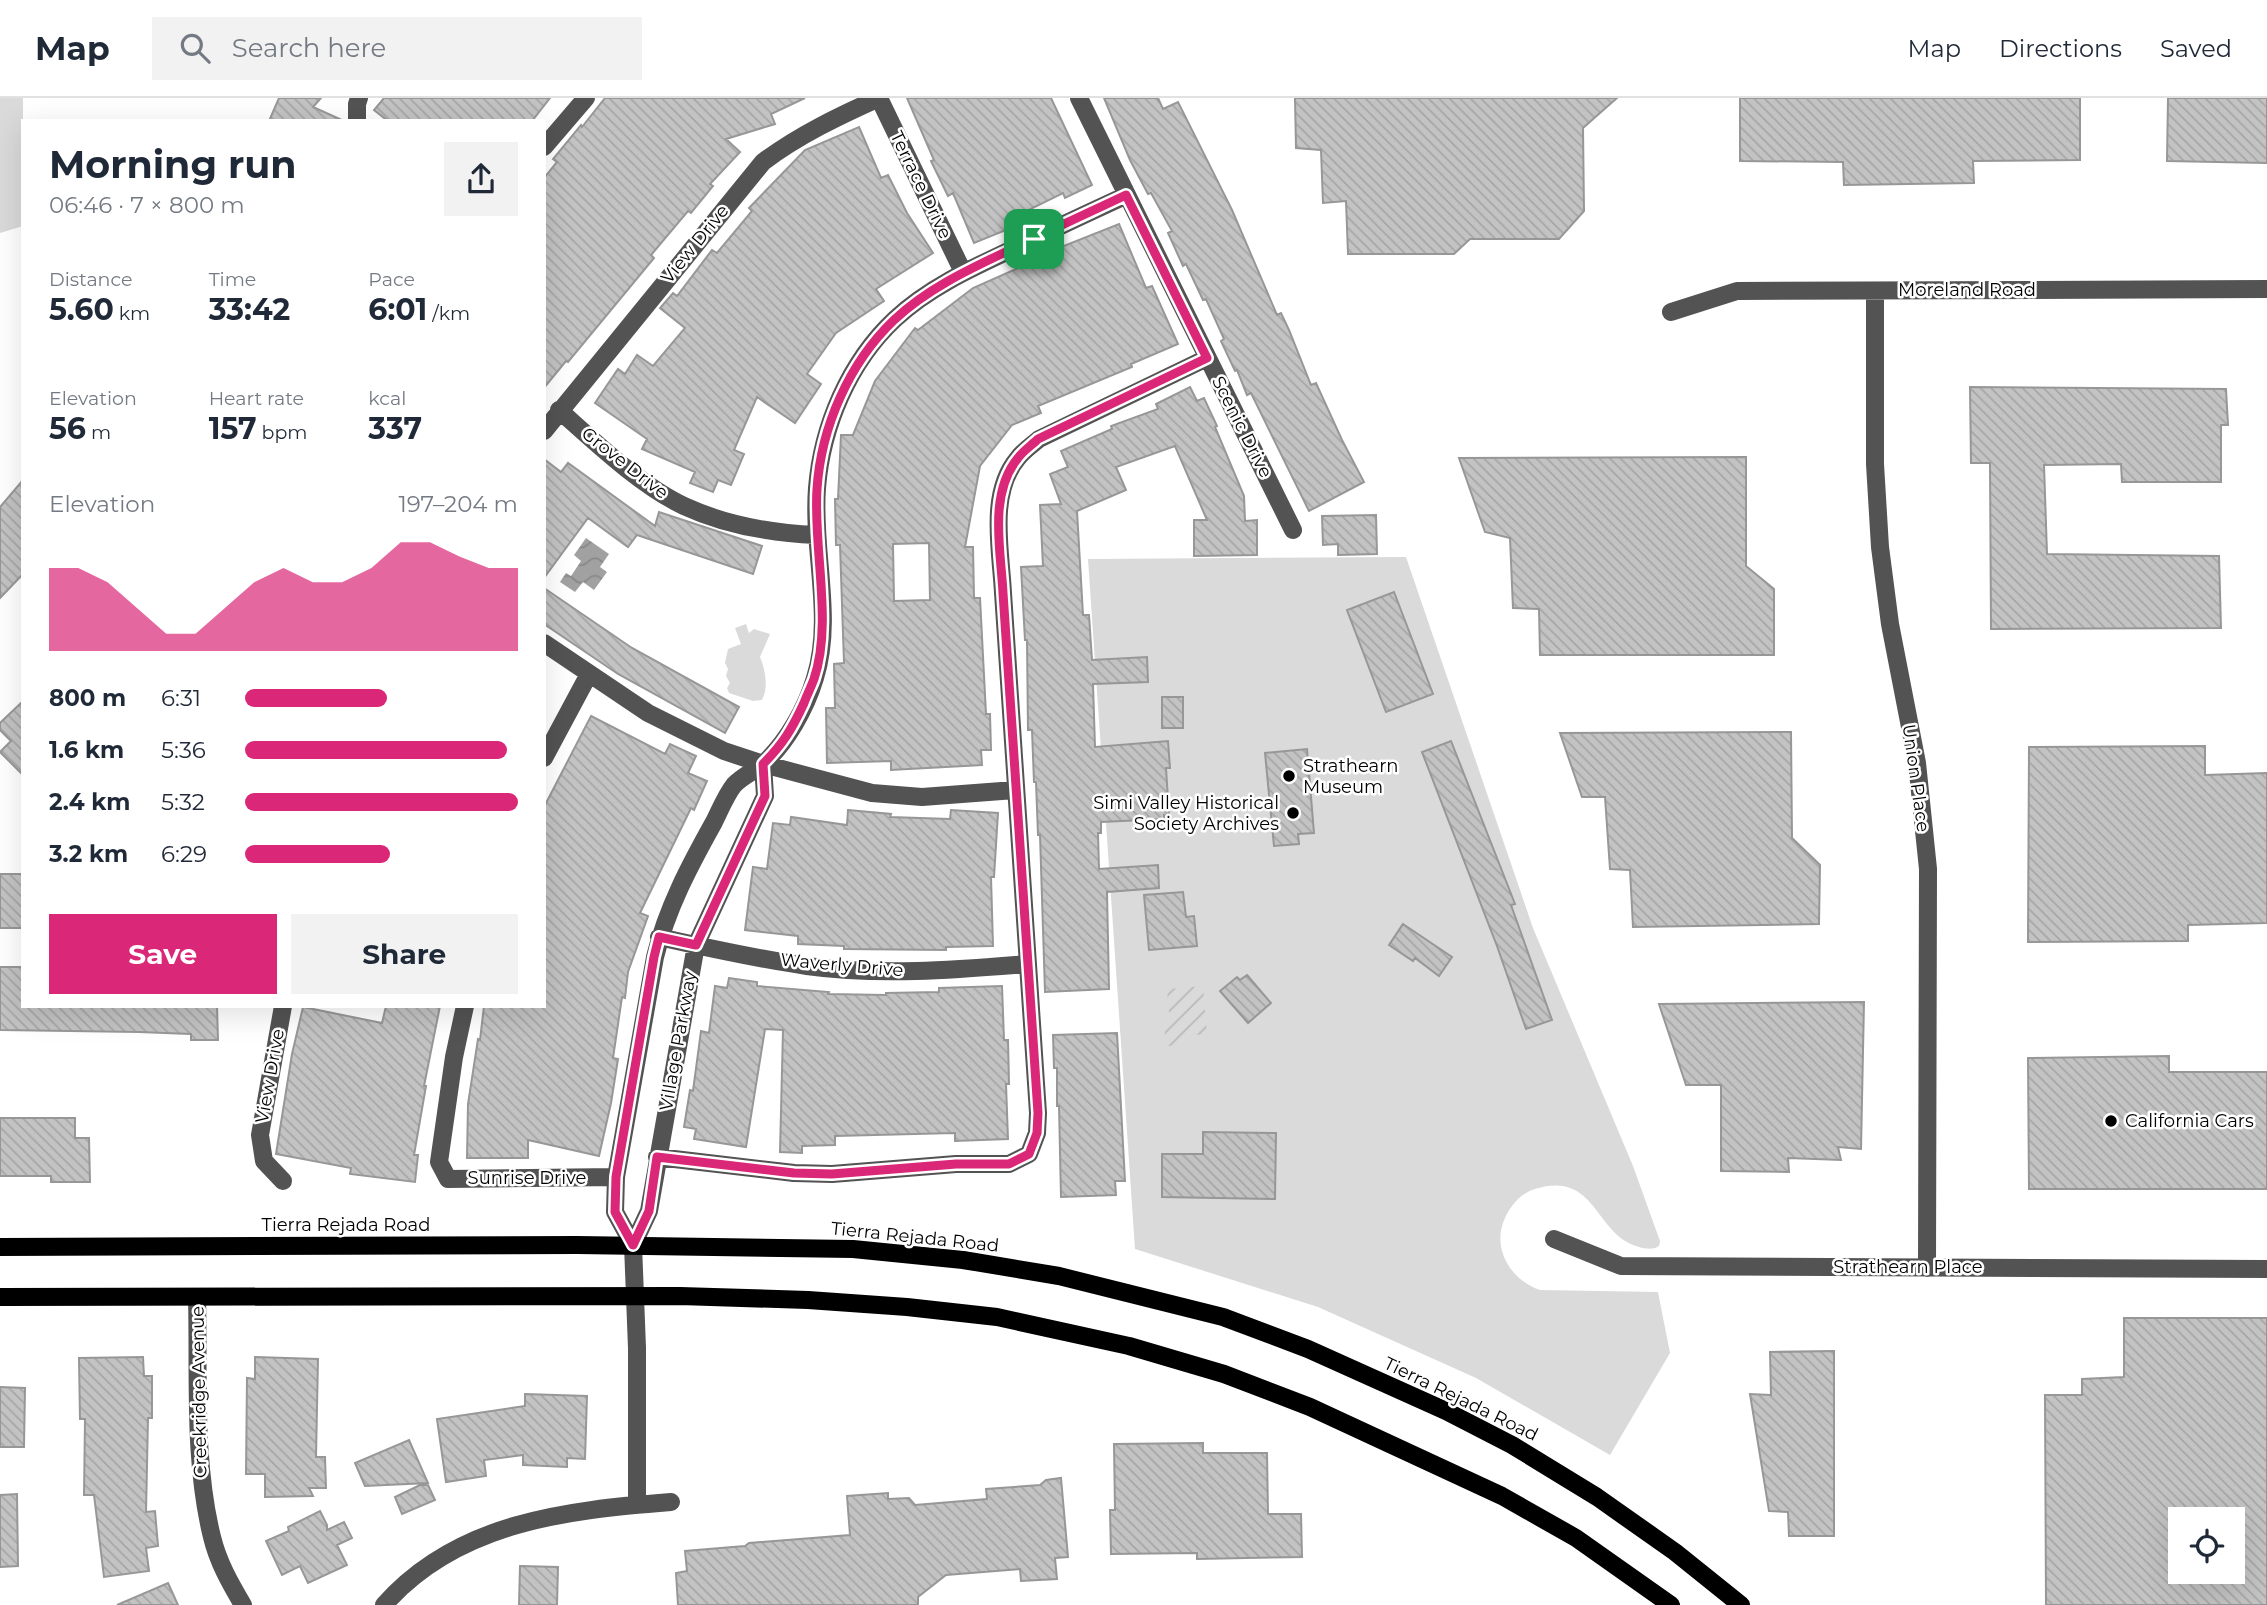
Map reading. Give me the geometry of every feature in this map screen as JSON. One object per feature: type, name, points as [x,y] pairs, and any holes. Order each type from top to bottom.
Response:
[{"type":"main road","name":"Tierra Rejada Road","points":[[0,1247],[633,1245],[853,1249],[963,1261],[1059,1276],[1223,1317],[1308,1349],[1446,1410],[1512,1445],[1597,1497],[1675,1552],[1741,1605]]},
{"type":"main road","points":[[0,1297],[634,1296],[808,1300],[997,1317],[1129,1346],[1224,1374],[1310,1407],[1502,1496],[1576,1538],[1671,1605]]},
{"type":"street","points":[[357,119],[359,98]]},
{"type":"street","points":[[546,145],[586,98]]},
{"type":"street","name":"Terrace Drive","points":[[879,98],[963,272]]},
{"type":"street","name":"View Drive","points":[[546,428],[763,162],[788,143],[879,98]]},
{"type":"street","name":"Scenic Drive","points":[[1079,98],[1293,530]]},
{"type":"street","name":"Village Parkway","points":[[633,1245],[615,1212],[616,1177],[659,937],[684,875],[734,785],[763,764],[781,746],[793,728],[815,677],[822,634],[816,535],[817,488],[825,439],[839,397],[863,358],[894,320],[926,295],[963,272],[1126,195]]},
{"type":"street","name":"Moreland Road","points":[[1671,312],[1737,291],[2267,289]]},
{"type":"street","name":"Union Place","points":[[1875,290],[1875,464],[1880,547],[1889,624],[1917,763],[1928,869],[1927,1268]]},
{"type":"street","points":[[657,1157],[794,1173],[832,1174],[956,1164],[1009,1164],[1029,1154],[1037,1133],[1038,1113],[999,513],[1003,484],[1017,458],[1038,439],[1207,358]]},
{"type":"street","name":"Grove Drive","points":[[559,410],[639,478],[682,505],[720,521],[788,534],[816,535]]},
{"type":"street","points":[[546,644],[648,713],[724,751],[763,764],[872,793],[922,797],[1015,790]]},
{"type":"street","points":[[546,754],[589,674]]},
{"type":"street","name":"Village Parkway","points":[[637,1505],[637,1348],[633,1245],[649,1211],[696,945],[765,796],[763,764]]},
{"type":"street","name":"Waverly Drive","points":[[659,937],[808,966],[948,971],[1027,964]]},
{"type":"street","name":"View Drive","points":[[283,1008],[260,1135],[264,1161],[283,1181]]},
{"type":"street","name":"Sunrise Drive","points":[[465,1008],[454,1057],[439,1162],[448,1179],[616,1177]]},
{"type":"street","name":"Strathearn Place","points":[[1554,1239],[1621,1266],[2267,1269]]},
{"type":"street","name":"Creekridge Avenue","points":[[197,1297],[201,1483],[212,1539],[225,1575],[243,1605]]},
{"type":"street","points":[[384,1605],[429,1565],[461,1545],[496,1530],[538,1519],[671,1502]]},
{"type":"shaded area","points":[[0,98],[23,98],[21,227],[0,233]]},
{"type":"shaded area","points":[[1406,557],[1533,928],[1633,1166],[1660,1241],[1659,1246],[1649,1249],[1624,1240],[1583,1196],[1571,1188],[1555,1186],[1524,1194],[1508,1212],[1503,1223],[1503,1255],[1514,1272],[1530,1286],[1540,1290],[1658,1292],[1670,1353],[1610,1455],[1476,1378],[1318,1307],[1135,1249],[1088,559]]},
{"type":"shaded area","points":[[746,624],[749,633],[754,629],[770,634],[760,657],[766,684],[762,700],[753,701],[729,693],[727,688],[730,683],[726,676],[728,669],[725,663],[728,649],[741,644],[735,628]]},
{"type":"shaded area","points":[[1203,986],[1207,1034],[1183,1036],[1184,1045],[1166,1046],[1164,1026],[1170,1025],[1167,989]]},
{"type":"water","points":[[586,538],[609,554],[600,567],[607,572],[594,590],[583,582],[575,592],[560,582],[566,573],[571,576],[581,561],[574,555]]},
{"type":"building","points":[[279,98],[321,98],[313,107],[340,119],[270,119]]},
{"type":"building","points":[[384,98],[550,98],[534,119],[385,119],[374,110]]},
{"type":"building","points":[[605,98],[805,98],[771,114],[775,124],[726,139],[740,152],[710,184],[713,186],[691,213],[688,211],[651,255],[654,258],[546,386],[546,176],[557,162],[553,159],[581,125],[582,127]]},
{"type":"building","points":[[907,98],[1051,98],[1092,185],[1065,198],[1063,193],[1008,220],[1011,228],[974,243],[953,193],[948,196],[931,161],[934,160]]},
{"type":"building","points":[[1104,98],[1158,98],[1163,109],[1178,102],[1232,210],[1277,315],[1281,313],[1289,330],[1311,385],[1316,383],[1364,482],[1309,511],[1251,393],[1247,395],[1237,370],[1235,371],[1206,299],[1203,300],[1186,264],[1183,266],[1168,233],[1172,231],[1130,160]]},
{"type":"building","points":[[1295,98],[1617,98],[1583,128],[1584,211],[1559,239],[1470,239],[1454,254],[1348,254],[1346,201],[1323,203],[1321,150],[1296,148]]},
{"type":"building","points":[[1740,98],[2080,98],[2080,160],[1973,161],[1974,183],[1844,185],[1843,162],[1740,161]]},
{"type":"building","points":[[2168,98],[2267,98],[2267,163],[2167,161]]},
{"type":"building","points":[[859,127],[881,178],[888,175],[907,213],[933,253],[876,289],[884,301],[836,333],[807,374],[821,384],[795,423],[757,397],[734,450],[744,454],[731,485],[718,480],[713,492],[690,483],[695,472],[642,449],[647,439],[595,403],[618,369],[625,374],[637,355],[653,366],[685,328],[660,308],[673,293],[677,296],[712,250],[717,253],[752,211],[749,208],[805,150]]},
{"type":"building","points":[[1119,224],[1146,288],[1152,286],[1178,344],[1131,364],[1132,367],[1038,406],[1041,413],[1012,425],[980,466],[965,547],[973,547],[974,598],[980,598],[986,714],[990,714],[991,750],[981,750],[982,765],[891,770],[891,761],[827,763],[826,708],[835,708],[834,664],[844,663],[840,545],[836,545],[835,499],[838,499],[841,435],[853,435],[875,381],[915,328],[918,330],[973,288],[1032,262],[1031,259]],"holes":[[[929,543],[930,600],[894,601],[893,544]]]},
{"type":"building","points":[[1190,387],[1197,401],[1204,398],[1217,426],[1215,427],[1244,496],[1245,521],[1257,520],[1257,555],[1194,556],[1194,520],[1207,520],[1175,446],[1116,467],[1126,490],[1077,511],[1083,615],[1089,615],[1092,660],[1147,657],[1148,682],[1093,684],[1095,747],[1168,741],[1170,768],[1166,768],[1169,815],[1164,815],[1164,819],[1101,822],[1101,833],[1098,833],[1099,869],[1158,865],[1159,888],[1107,892],[1109,989],[1045,992],[1040,835],[1032,730],[1028,730],[1027,640],[1021,567],[1043,566],[1040,505],[1061,504],[1050,474],[1068,467],[1061,451],[1112,429],[1111,426],[1158,409],[1156,404]]},
{"type":"building","points":[[1970,387],[2226,389],[2228,425],[2221,425],[2221,482],[2122,482],[2121,464],[2044,465],[2047,554],[2219,556],[2221,628],[1991,629],[1990,463],[1971,463]]},
{"type":"building","points":[[1746,457],[1746,566],[1774,589],[1774,655],[1540,655],[1539,609],[1513,608],[1510,538],[1485,532],[1459,458]]},
{"type":"building","points":[[546,461],[561,472],[568,463],[655,526],[659,512],[762,546],[753,574],[637,535],[628,547],[588,518],[546,575]]},
{"type":"building","points":[[21,482],[21,576],[0,598],[0,507]]},
{"type":"building","points":[[1376,515],[1377,554],[1338,555],[1338,544],[1323,545],[1322,516]]},
{"type":"building","points":[[546,589],[632,648],[739,707],[725,733],[618,674],[546,625]]},
{"type":"building","points":[[1394,592],[1433,694],[1386,712],[1347,610]]},
{"type":"building","points":[[1162,697],[1183,697],[1183,728],[1162,728]]},
{"type":"building","points":[[21,703],[21,773],[0,752],[11,741],[0,730],[0,723]]},
{"type":"building","points":[[591,716],[665,754],[670,744],[696,756],[688,773],[707,781],[640,913],[648,916],[628,972],[625,998],[622,997],[613,1058],[618,1059],[599,1156],[528,1140],[528,1158],[467,1158],[468,1104],[484,1008],[546,1008],[546,803]]},
{"type":"building","points":[[1791,732],[1792,838],[1820,865],[1819,924],[1633,927],[1630,870],[1610,869],[1605,797],[1582,797],[1560,733]]},
{"type":"building","points":[[1451,741],[1515,904],[1511,905],[1552,1020],[1526,1029],[1422,752]]},
{"type":"building","points":[[2205,746],[2205,775],[2267,773],[2267,923],[2188,925],[2188,941],[2028,942],[2029,747]]},
{"type":"building","points":[[1307,749],[1314,833],[1298,834],[1299,844],[1274,846],[1265,753]]},
{"type":"building","points":[[848,810],[891,814],[890,817],[950,819],[951,810],[998,813],[994,877],[991,877],[993,946],[946,947],[946,950],[844,949],[844,946],[798,944],[798,936],[745,930],[753,867],[767,869],[773,823],[790,825],[791,817],[847,825]]},
{"type":"building","points":[[0,874],[21,874],[21,928],[0,928]]},
{"type":"building","points":[[1183,892],[1186,917],[1194,916],[1197,946],[1149,950],[1144,895]]},
{"type":"building","points":[[1403,924],[1452,957],[1439,976],[1415,958],[1413,961],[1389,945]]},
{"type":"building","points":[[0,967],[21,967],[21,1008],[217,1008],[218,1040],[191,1040],[191,1034],[0,1030]]},
{"type":"building","points":[[1247,975],[1271,1003],[1248,1023],[1220,991],[1237,977],[1240,980]]},
{"type":"building","points":[[729,978],[757,982],[757,986],[829,992],[828,994],[886,995],[939,992],[939,988],[1002,986],[1004,1040],[1008,1040],[1008,1139],[955,1141],[955,1133],[835,1136],[835,1145],[802,1146],[802,1153],[780,1152],[783,1030],[765,1029],[746,1147],[694,1139],[696,1129],[684,1127],[690,1090],[693,1091],[701,1031],[709,1033],[715,986],[727,988]]},
{"type":"building","points":[[1864,1002],[1861,1149],[1838,1147],[1841,1160],[1788,1158],[1789,1172],[1721,1171],[1721,1085],[1686,1085],[1659,1004]]},
{"type":"building","points":[[303,1008],[382,1023],[386,1008],[440,1008],[414,1155],[418,1155],[415,1182],[350,1174],[351,1168],[276,1154],[292,1054]]},
{"type":"building","points":[[1117,1033],[1125,1181],[1115,1181],[1116,1195],[1061,1197],[1059,1106],[1053,1035]]},
{"type":"building","points":[[2169,1056],[2169,1072],[2267,1072],[2267,1189],[2029,1189],[2028,1058]]},
{"type":"building","points":[[0,1118],[75,1118],[75,1138],[89,1138],[90,1182],[51,1182],[51,1176],[0,1176]]},
{"type":"building","points":[[1203,1132],[1276,1133],[1275,1199],[1162,1197],[1162,1154],[1203,1154]]},
{"type":"building","points":[[2124,1318],[2267,1318],[2267,1605],[2046,1605],[2045,1395],[2082,1395],[2082,1379],[2124,1377]]},
{"type":"building","points":[[1834,1351],[1834,1536],[1789,1536],[1788,1512],[1769,1511],[1750,1394],[1771,1395],[1770,1352]]},
{"type":"building","points":[[143,1357],[144,1376],[152,1376],[152,1418],[148,1418],[146,1512],[155,1511],[158,1546],[146,1548],[149,1571],[104,1577],[94,1495],[84,1495],[85,1419],[80,1419],[79,1358]]},
{"type":"building","points":[[255,1357],[318,1359],[316,1457],[325,1457],[326,1488],[309,1488],[313,1496],[265,1497],[265,1474],[246,1474],[247,1378],[255,1379]]},
{"type":"building","points":[[0,1387],[25,1388],[24,1447],[0,1447]]},
{"type":"building","points":[[525,1394],[587,1396],[585,1459],[567,1458],[567,1467],[523,1465],[523,1455],[484,1460],[486,1476],[446,1482],[437,1419],[525,1406]]},
{"type":"building","points":[[409,1440],[428,1483],[365,1486],[355,1463]]},
{"type":"building","points":[[1203,1443],[1203,1453],[1267,1453],[1268,1514],[1301,1514],[1302,1557],[1197,1559],[1197,1553],[1111,1554],[1110,1510],[1115,1510],[1114,1444]]},
{"type":"building","points":[[1061,1478],[1068,1557],[1055,1558],[1057,1579],[1021,1581],[1020,1569],[946,1575],[918,1597],[918,1605],[678,1605],[676,1573],[687,1571],[685,1551],[850,1535],[847,1496],[888,1493],[888,1499],[909,1498],[915,1505],[987,1499],[986,1489],[1040,1485],[1046,1480]]},
{"type":"building","points":[[420,1485],[428,1485],[435,1500],[402,1514],[395,1497]]},
{"type":"building","points":[[17,1494],[18,1566],[0,1567],[0,1495]]},
{"type":"building","points":[[320,1511],[327,1530],[344,1522],[352,1538],[337,1545],[347,1565],[308,1583],[300,1566],[282,1575],[266,1541],[289,1531],[288,1527]]},
{"type":"building","points":[[520,1566],[558,1567],[557,1605],[519,1605]]},
{"type":"building","points":[[168,1583],[178,1605],[117,1605]]},
{"type":"place","name":"Strathearn Museum","points":[[1289,776]]},
{"type":"place","name":"Simi Valley Historical Society Archives","points":[[1293,813]]},
{"type":"place","name":"California Cars","points":[[2111,1121]]},
{"type":"route","points":[[1126,195],[1207,358],[1038,439],[1017,458],[1003,484],[999,513],[1003,593],[1038,1113],[1037,1133],[1029,1154],[1009,1164],[956,1164],[832,1174],[794,1173],[657,1157],[649,1211],[633,1245],[615,1212],[616,1177],[654,957],[659,937],[696,945],[765,796],[763,764],[781,746],[793,728],[815,677],[822,634],[816,535],[817,488],[825,439],[839,397],[863,358],[894,320],[926,295],[963,272],[1034,239],[1126,195]]}]
